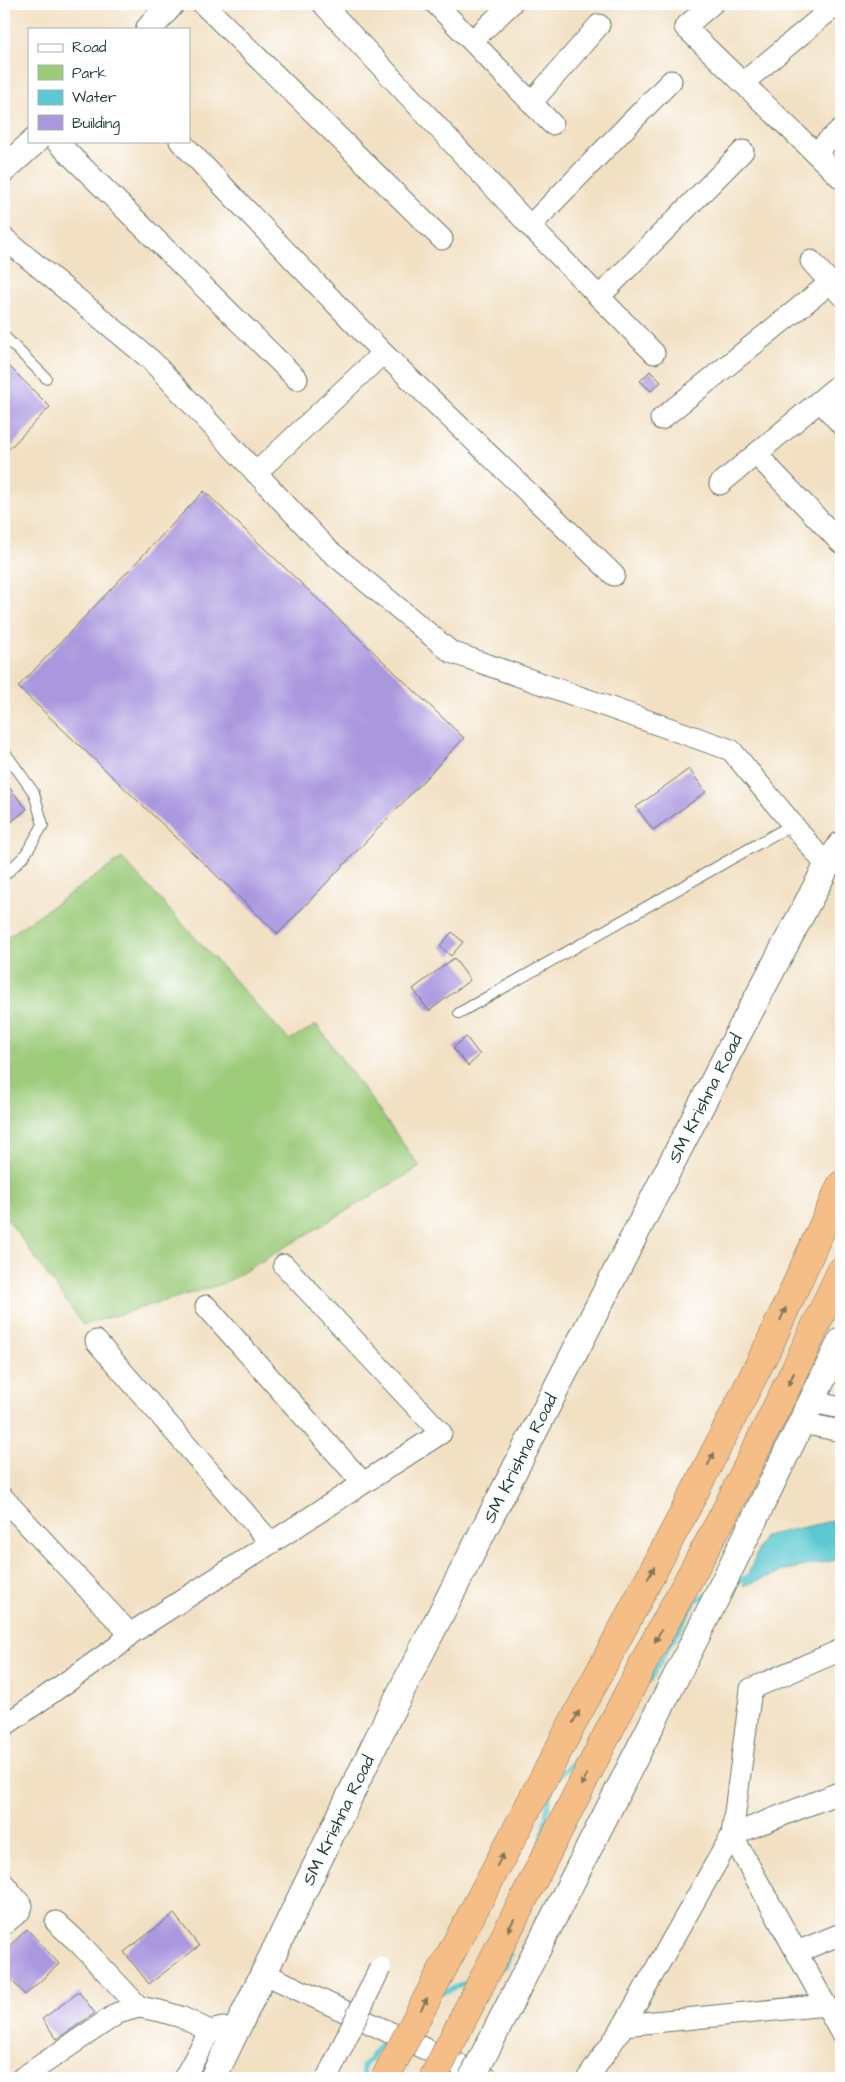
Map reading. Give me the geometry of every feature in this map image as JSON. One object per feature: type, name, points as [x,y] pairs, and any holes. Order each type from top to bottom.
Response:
[{"type":"highway","points":[[385,2078],[688,1503],[769,1345],[841,1185]]},
{"type":"highway","points":[[433,2078],[649,1652],[723,1516],[795,1370],[841,1271]]},
{"type":"street","points":[[202,4],[442,239]]},
{"type":"street","points":[[322,4],[530,226],[654,353]]},
{"type":"street","points":[[436,4],[552,124]]},
{"type":"street","points":[[472,41],[511,4]]},
{"type":"street","points":[[712,4],[685,27],[841,178]]},
{"type":"street","points":[[743,83],[837,4]]},
{"type":"street","points":[[532,102],[599,25]]},
{"type":"street","points":[[530,226],[671,81]]},
{"type":"street","points":[[815,153],[841,129]]},
{"type":"street","points":[[4,169],[34,142]]},
{"type":"street","points":[[57,142],[297,379]]},
{"type":"street","points":[[181,142],[383,353],[614,575]]},
{"type":"street","points":[[599,297],[743,151]]},
{"type":"street","points":[[4,238],[151,360],[326,548],[451,652],[732,750],[793,824],[834,856]]},
{"type":"street","points":[[661,419],[835,289],[811,261]]},
{"type":"street","points":[[256,473],[383,353]]},
{"type":"street","points":[[720,484],[841,383]]},
{"type":"street","points":[[820,401],[841,424]]},
{"type":"street","points":[[756,454],[841,543]]},
{"type":"street","name":"SM Krishna Road","points":[[213,2078],[394,1704],[728,1053],[834,856]]},
{"type":"street","points":[[4,1726],[118,1646],[130,1634],[442,1433],[284,1264]]},
{"type":"street","points":[[206,1306],[363,1483]]},
{"type":"street","points":[[96,1341],[272,1543]]},
{"type":"street","points":[[472,2078],[725,1580],[841,1341]]},
{"type":"street","points":[[807,1412],[841,1408]]},
{"type":"street","points":[[807,1412],[841,1431]]},
{"type":"street","points":[[4,1499],[130,1634]]},
{"type":"street","points":[[588,2078],[624,2025],[732,1835],[751,1689],[841,1650]]},
{"type":"street","points":[[732,1835],[841,1792]]},
{"type":"street","points":[[732,1835],[841,2034]]},
{"type":"street","points":[[4,1884],[22,1906],[19,1912],[4,1924]]},
{"type":"street","points":[[56,1922],[81,1945],[139,2007]]},
{"type":"street","points":[[797,1952],[841,1934]]},
{"type":"street","points":[[327,2078],[380,1968]]},
{"type":"street","points":[[263,1973],[487,2078]]},
{"type":"street","points":[[624,2025],[826,2005]]},
{"type":"street","points":[[22,2078],[118,2013],[139,2007],[181,2017],[210,2031],[238,2025]]},
{"type":"street","points":[[184,2078],[210,2031]]},
{"type":"lane","points":[[4,336],[46,378]]},
{"type":"lane","points":[[4,751],[34,793],[43,825],[25,855],[4,876]]},
{"type":"lane","points":[[459,1013],[793,824]]},
{"type":"green space","points":[[122,858],[289,1040],[317,1025],[420,1167],[225,1283],[83,1325],[4,1214],[4,939]]},
{"type":"water","points":[[841,1519],[841,1559],[786,1570],[743,1586],[764,1536]]},
{"type":"building","points":[[4,361],[50,407],[4,454]]},
{"type":"building","points":[[650,371],[661,382],[651,391],[640,381]]},
{"type":"building","points":[[204,491],[464,738],[278,934],[18,687]]},
{"type":"building","points":[[689,769],[706,792],[653,830],[636,807]]},
{"type":"building","points":[[4,781],[27,809],[4,828]]},
{"type":"building","points":[[452,932],[463,942],[451,956],[440,946]]},
{"type":"building","points":[[454,958],[470,980],[429,1011],[413,989]]},
{"type":"building","points":[[466,1037],[480,1055],[468,1066],[453,1048]]},
{"type":"building","points":[[174,1914],[199,1946],[149,1984],[124,1952]]},
{"type":"building","points":[[27,1929],[59,1964],[25,1995],[4,1972],[4,1951]]},
{"type":"building","points":[[79,1992],[95,2013],[57,2039],[42,2019]]},
{"type":"waterway","points":[[734,1583],[753,1574]]},
{"type":"waterway","points":[[649,1681],[696,1600],[708,1595]]},
{"type":"waterway","points":[[558,1777],[586,1750]]},
{"type":"waterway","points":[[542,1836],[551,1790]]},
{"type":"waterway","points":[[499,1969],[506,1966],[510,1955]]},
{"type":"waterway","points":[[442,1993],[471,1981]]},
{"type":"waterway","points":[[364,2078],[363,2066],[388,2036]]}]
